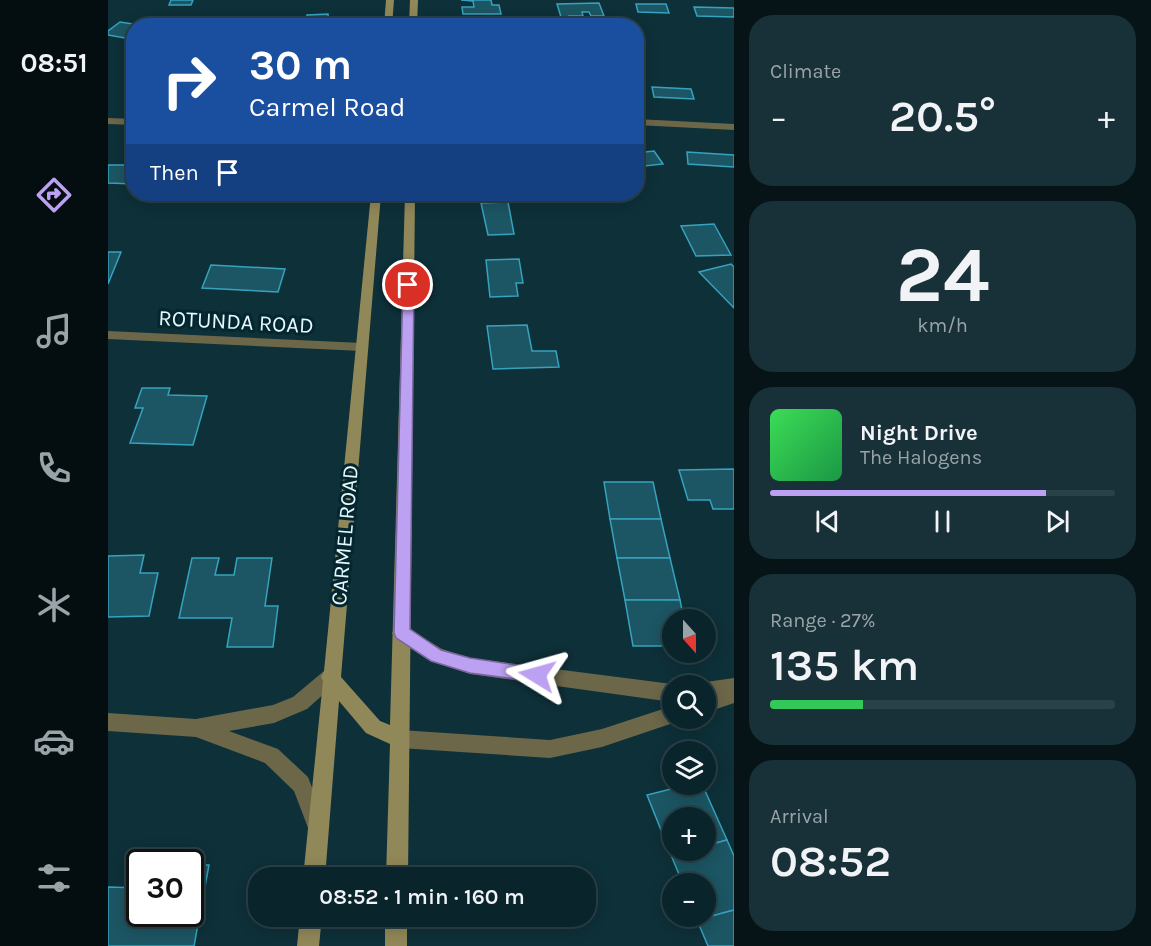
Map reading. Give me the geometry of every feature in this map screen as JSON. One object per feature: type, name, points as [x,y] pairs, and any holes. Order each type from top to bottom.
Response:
[{"type":"main road","points":[[389,18],[390,0]]},
{"type":"main road","points":[[413,18],[414,0]]},
{"type":"main road","name":"CARMEL ROAD","points":[[315,867],[330,677],[375,201]]},
{"type":"main road","points":[[397,867],[410,201]]},
{"type":"main road","points":[[330,677],[373,728],[399,739]]},
{"type":"main road","points":[[308,946],[310,927]]},
{"type":"main road","points":[[396,927],[396,946]]},
{"type":"street","points":[[108,121],[126,122]]},
{"type":"street","points":[[644,122],[734,127]]},
{"type":"street","name":"ROTUNDA ROAD","points":[[108,335],[362,347]]},
{"type":"street","points":[[402,633],[437,656],[470,666],[662,692]]},
{"type":"street","points":[[108,722],[196,728],[274,714],[300,703],[330,677]]},
{"type":"street","points":[[716,688],[734,686]]},
{"type":"street","points":[[716,700],[734,694]]},
{"type":"street","points":[[399,739],[550,749],[602,738],[662,718]]},
{"type":"street","points":[[196,728],[271,756],[300,784],[318,827]]},
{"type":"building","points":[[171,0],[193,0],[191,5],[169,5]]},
{"type":"building","points":[[461,0],[491,0],[492,5],[499,5],[501,14],[463,14],[462,7],[474,7],[473,1]]},
{"type":"building","points":[[599,3],[604,16],[591,16],[589,12],[582,12],[583,16],[552,18],[561,17],[557,4]]},
{"type":"building","points":[[636,4],[666,4],[669,13],[638,12]]},
{"type":"building","points":[[694,7],[734,8],[734,17],[697,16]]},
{"type":"building","points":[[328,14],[328,18],[307,18],[307,15]]},
{"type":"building","points":[[120,22],[126,23],[126,38],[108,35],[108,31]]},
{"type":"building","points":[[652,87],[691,89],[694,99],[654,97]]},
{"type":"building","points":[[654,151],[663,164],[644,166],[644,152]]},
{"type":"building","points":[[687,152],[734,155],[734,167],[688,164]]},
{"type":"building","points":[[108,165],[126,165],[126,184],[108,183]]},
{"type":"building","points":[[508,202],[514,234],[488,235],[481,203]]},
{"type":"building","points":[[714,224],[731,255],[696,256],[681,226]]},
{"type":"building","points":[[108,252],[121,252],[108,284]]},
{"type":"building","points":[[519,259],[523,283],[516,283],[518,296],[490,297],[486,260]]},
{"type":"building","points":[[731,264],[734,267],[734,308],[699,272]]},
{"type":"building","points":[[211,265],[285,269],[278,292],[202,288]]},
{"type":"building","points":[[527,325],[532,351],[556,351],[559,367],[493,369],[487,326]]},
{"type":"building","points":[[142,388],[170,388],[168,395],[207,396],[193,445],[130,443],[143,408],[135,408]]},
{"type":"building","points":[[734,469],[734,509],[713,509],[710,500],[688,500],[679,470]]},
{"type":"building","points":[[604,482],[653,482],[661,519],[610,519]]},
{"type":"building","points":[[610,519],[661,519],[670,558],[617,558]]},
{"type":"building","points":[[144,555],[140,573],[158,573],[149,616],[108,617],[108,556]]},
{"type":"building","points":[[192,558],[219,558],[215,575],[234,575],[237,558],[272,558],[265,606],[278,606],[273,647],[227,647],[232,618],[179,618]]},
{"type":"building","points":[[617,558],[670,558],[680,600],[625,600]]},
{"type":"building","points":[[625,600],[680,600],[682,609],[662,609],[662,646],[633,646]]},
{"type":"building","points":[[662,791],[662,795],[707,795],[712,807],[662,807],[662,832],[647,795]]},
{"type":"building","points":[[716,815],[727,840],[716,843]]},
{"type":"building","points":[[727,840],[734,856],[734,910],[716,915],[716,873],[678,873],[673,861],[716,861],[716,843]]},
{"type":"building","points":[[204,865],[209,865],[204,892]]},
{"type":"building","points":[[108,887],[126,888],[126,927],[198,927],[194,946],[108,946]]},
{"type":"building","points":[[734,910],[734,946],[708,946],[700,927],[716,927],[716,915]]},
{"type":"route","points":[[408,285],[402,633],[437,656],[470,666],[537,675]]}]
